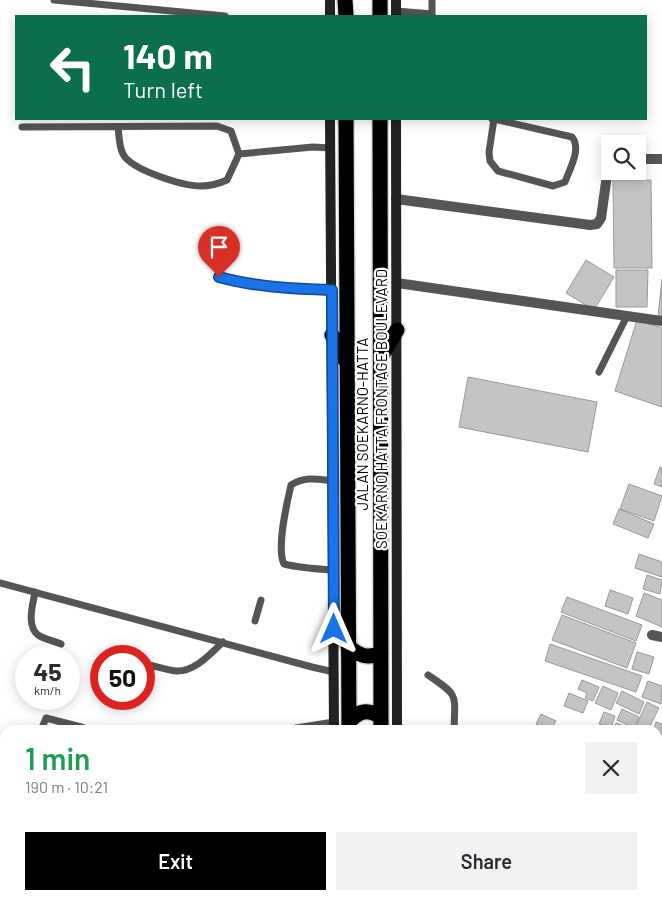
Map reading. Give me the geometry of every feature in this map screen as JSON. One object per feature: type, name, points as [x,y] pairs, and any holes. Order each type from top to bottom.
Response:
[{"type":"highway","points":[[346,0],[346,15]]},
{"type":"highway","points":[[380,0],[380,15]]},
{"type":"highway","name":"JALAN SOEKARNO-HATTA","points":[[341,725],[348,646],[346,120]]},
{"type":"highway","name":"JALAN SOEKARNO-HATTA","points":[[380,120],[381,723]]},
{"type":"highway","points":[[380,358],[397,330]]},
{"type":"highway","points":[[332,334],[347,364]]},
{"type":"highway","points":[[348,646],[355,653],[363,656],[373,656],[381,653]]},
{"type":"highway","points":[[342,725],[355,715],[364,711],[373,712],[381,723]]},
{"type":"main road","points":[[330,0],[330,15]]},
{"type":"main road","points":[[330,120],[334,672],[341,725]]},
{"type":"main road","name":"SOEKARNO HATTA FRONTAGE BOULEVARD","points":[[396,120],[397,725]]},
{"type":"street","points":[[646,159],[662,159]]},
{"type":"street","points":[[396,199],[590,225],[597,224],[601,218],[606,180]]},
{"type":"street","points":[[396,283],[662,321]]},
{"type":"lane","points":[[54,0],[214,15]]},
{"type":"lane","points":[[396,9],[432,15],[432,0]]},
{"type":"lane","points":[[493,120],[488,152],[490,161],[498,171],[553,186],[565,182],[576,148],[576,142],[572,137],[497,120]]},
{"type":"lane","points":[[22,127],[217,126],[231,130],[239,154],[227,180],[216,184],[198,186],[150,174],[130,163],[122,153],[118,127]]},
{"type":"lane","points":[[239,154],[313,146],[331,148]]},
{"type":"lane","points":[[219,277],[237,282],[332,290]]},
{"type":"lane","points":[[599,372],[627,316]]},
{"type":"lane","points":[[333,481],[310,478],[298,480],[291,484],[284,522],[281,558],[284,564],[307,569],[334,570]]},
{"type":"lane","points":[[0,583],[334,672]]},
{"type":"lane","points":[[35,592],[32,618],[33,629],[38,635],[61,644]]},
{"type":"lane","points":[[255,622],[261,600]]},
{"type":"lane","points":[[155,666],[177,671],[188,669],[196,665],[224,642]]},
{"type":"lane","points":[[428,675],[450,690],[454,695],[454,725]]},
{"type":"lane","points":[[42,725],[46,718],[68,725]]},
{"type":"building","points":[[613,180],[651,180],[652,268],[614,268]]},
{"type":"building","points":[[586,260],[614,277],[594,310],[566,293]]},
{"type":"building","points":[[616,270],[648,270],[647,307],[616,307]]},
{"type":"building","points":[[662,279],[662,316],[658,316]]},
{"type":"building","points":[[637,320],[662,328],[662,407],[615,391]]},
{"type":"building","points":[[468,377],[597,402],[588,452],[459,427]]},
{"type":"building","points":[[660,467],[662,468],[662,487],[654,484]]},
{"type":"building","points":[[629,484],[662,496],[654,521],[620,509]]},
{"type":"building","points":[[619,509],[654,524],[648,538],[613,524]]},
{"type":"building","points":[[639,554],[662,562],[662,577],[635,568]]},
{"type":"building","points":[[647,575],[662,580],[660,594],[643,589]]},
{"type":"building","points":[[610,590],[633,598],[628,614],[605,606]]},
{"type":"building","points":[[644,593],[662,600],[662,627],[636,616]]},
{"type":"building","points":[[567,597],[642,625],[636,641],[561,612]]},
{"type":"building","points":[[562,615],[636,643],[627,668],[552,640]]},
{"type":"building","points":[[550,644],[642,676],[636,692],[545,661]]},
{"type":"building","points":[[637,652],[654,657],[649,674],[632,669]]},
{"type":"building","points":[[582,680],[599,687],[593,701],[585,698],[587,693],[578,689]]},
{"type":"building","points":[[648,681],[662,686],[661,704],[642,697]]},
{"type":"building","points":[[603,686],[618,693],[611,710],[595,703]]},
{"type":"building","points":[[622,691],[644,702],[639,714],[616,703]]},
{"type":"building","points":[[569,693],[588,701],[583,713],[564,706]]},
{"type":"building","points":[[647,702],[659,708],[650,725],[637,724]]},
{"type":"building","points":[[622,709],[639,717],[635,725],[628,725],[617,720]]},
{"type":"building","points":[[604,712],[615,716],[612,725],[599,724]]},
{"type":"building","points":[[541,714],[556,721],[554,725],[536,724]]},
{"type":"route","points":[[219,277],[237,282],[332,290],[334,629]]}]
